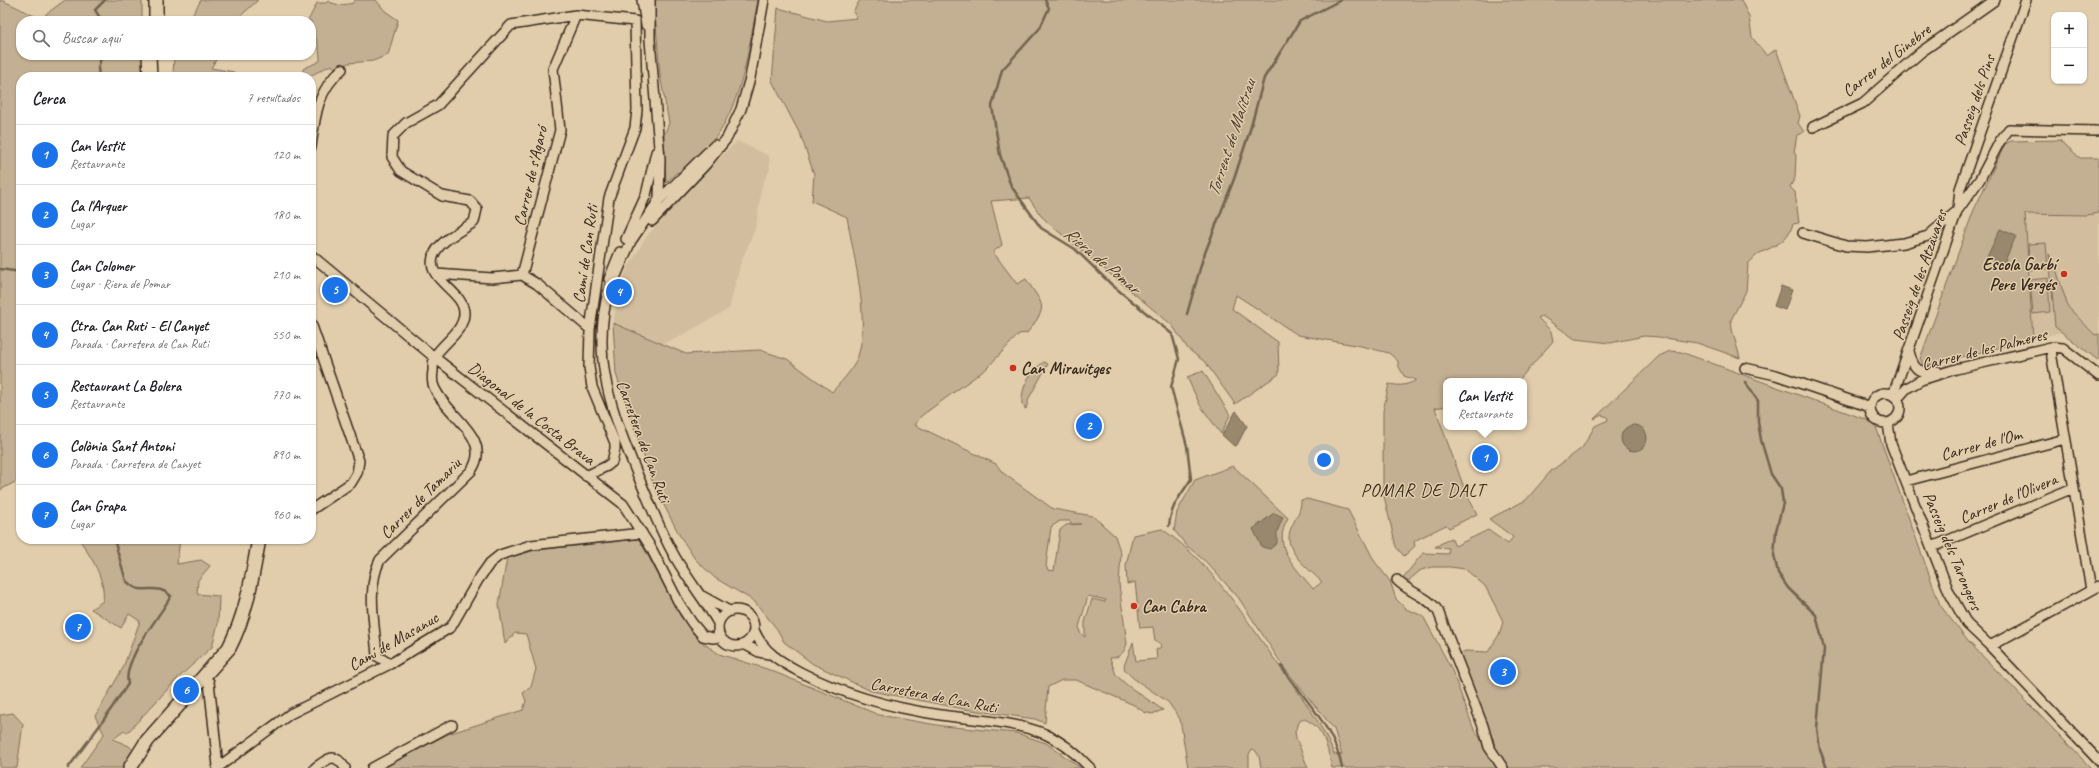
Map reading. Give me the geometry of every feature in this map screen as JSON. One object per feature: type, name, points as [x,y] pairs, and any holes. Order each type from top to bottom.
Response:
[{"type":"street","points":[[642,0],[650,40]]},
{"type":"street","points":[[650,0],[650,40],[657,145],[660,159],[659,200]]},
{"type":"street","name":"Carretera de Can Ruti","points":[[623,259],[653,219],[710,159],[727,138],[741,109],[750,78],[764,0]]},
{"type":"street","name":"Carrer del Ginebre","points":[[1813,127],[1863,103],[1921,52],[1995,0]]},
{"type":"street","name":"Passeig dels Pins","points":[[1957,211],[1960,189],[2026,0]]},
{"type":"street","points":[[434,357],[461,324],[464,313],[455,294],[442,283],[436,274],[433,259],[438,247],[474,222],[477,209],[470,201],[442,196],[400,171],[392,157],[393,136],[406,123],[438,105],[510,25],[576,15]]},
{"type":"street","name":"Camí de Can Ruti","points":[[576,15],[634,21],[637,110],[635,128],[609,198],[590,329],[589,367],[592,387],[615,443],[615,449],[612,462],[598,472],[586,476]]},
{"type":"street","name":"Carrer de s'Agaró","points":[[522,275],[560,130],[553,69],[576,15]]},
{"type":"street","points":[[148,60],[150,72]]},
{"type":"street","points":[[156,60],[156,72]]},
{"type":"street","points":[[316,115],[323,91],[331,79],[342,69]]},
{"type":"street","name":"Carretera de Can Ruti","points":[[610,285],[608,280],[626,238],[659,200],[731,128]]},
{"type":"street","name":"Passeig de les Atzavares","points":[[1895,397],[1909,351],[1957,211],[1980,179],[2000,141],[2009,129],[2096,131]]},
{"type":"street","points":[[626,238],[646,194],[657,145]]},
{"type":"street","name":"Carretera de Can Ruti","points":[[659,200],[631,241],[613,283],[610,285],[603,316],[601,341],[605,382],[626,446],[667,542],[718,625]]},
{"type":"street","points":[[1803,233],[1846,246],[1868,247],[1904,243],[1928,236],[1957,211]]},
{"type":"street","name":"Diagonal de la Costa Brava","points":[[316,259],[434,357],[623,504],[642,533],[679,603],[696,628],[703,636],[713,638],[720,637]]},
{"type":"street","points":[[436,274],[492,278],[522,275],[537,284],[590,329]]},
{"type":"street","points":[[316,337],[360,461],[357,473],[351,483],[316,507]]},
{"type":"street","points":[[1990,646],[2095,588],[2073,488],[2051,347]]},
{"type":"street","name":"Carrer de les Palmeres","points":[[1895,397],[1906,388],[1921,380],[1956,369],[2051,347],[2063,348],[2099,376]]},
{"type":"street","points":[[1909,351],[1914,366],[1918,370],[1926,372],[1956,369]]},
{"type":"street","name":"Carrer de Tamariu","points":[[390,664],[377,656],[372,587],[374,571],[380,560],[471,471],[476,463],[478,451],[475,440],[435,390],[432,378],[434,357]]},
{"type":"street","points":[[1744,368],[1776,375],[1870,408]]},
{"type":"street","points":[[1884,393],[1895,397],[1900,404],[1900,414],[1898,418],[1888,423],[1878,422],[1873,418],[1870,408],[1874,398],[1884,393]]},
{"type":"street","name":"Passeig dels Tarongers","points":[[1888,423],[1891,444],[1949,592],[1967,624],[1990,646],[2099,761]]},
{"type":"street","name":"Carrer de l'Om","points":[[1906,481],[2065,439]]},
{"type":"street","name":"Carrer de l'Olivera","points":[[1932,547],[2073,488]]},
{"type":"street","name":"Camí de Masanuc","points":[[217,767],[290,714],[390,664],[451,627],[478,580],[490,563],[500,555],[531,545],[642,533]]},
{"type":"street","points":[[217,767],[208,678],[227,655],[237,633],[248,600],[258,544]]},
{"type":"street","points":[[255,568],[258,564],[262,544]]},
{"type":"street","points":[[139,768],[161,736],[230,656],[248,623],[265,544]]},
{"type":"street","points":[[1397,580],[1404,588],[1433,604],[1438,611],[1483,726],[1489,747],[1503,768]]},
{"type":"street","name":"Carretera de Can Ruti","points":[[701,596],[729,611]]},
{"type":"street","points":[[738,610],[747,613],[753,622],[754,630],[751,638],[744,644],[732,646],[724,642],[720,637],[718,625],[722,616],[729,611],[738,610]]},
{"type":"street","points":[[696,628],[708,631],[718,625]]},
{"type":"street","name":"Carretera de Can Ruti","points":[[754,630],[769,654]]},
{"type":"street","name":"Carretera de Can Ruti","points":[[744,644],[759,652],[769,654],[816,680],[844,692],[882,704],[913,711],[1032,729],[1063,743],[1074,751],[1090,768]]},
{"type":"street","points":[[130,768],[137,754],[151,737],[229,648]]},
{"type":"street","points":[[372,768],[452,725]]},
{"type":"street","points":[[315,768],[329,758],[333,758],[341,762],[345,768]]},
{"type":"shaded area","points":[[0,0],[34,16],[16,16],[16,60],[143,60],[145,72],[16,72],[16,482],[0,490]]},
{"type":"shaded area","points":[[65,0],[142,0],[142,16],[45,15]]},
{"type":"shaded area","points":[[201,0],[258,0],[240,16],[192,16]]},
{"type":"shaded area","points":[[355,0],[376,0],[385,11],[398,20],[388,55],[373,61],[349,63],[335,68],[331,65],[316,73],[303,72],[303,69],[320,61],[320,53],[316,40],[316,16],[310,16],[317,3],[326,3],[328,1],[334,4],[343,5],[353,3]]},
{"type":"shaded area","points":[[652,0],[758,0],[742,80],[728,117],[718,134],[705,151],[680,174],[677,172],[666,183],[664,135],[669,123],[660,75],[656,24]]},
{"type":"shaded area","points":[[860,0],[1741,0],[1749,17],[1752,37],[1767,56],[1776,49],[1800,116],[1798,123],[1804,132],[1797,135],[1794,152],[1796,155],[1795,178],[1790,187],[1795,192],[1799,223],[1793,224],[1788,235],[1784,239],[1771,248],[1758,254],[1748,264],[1746,291],[1731,320],[1740,358],[1697,343],[1659,337],[1644,336],[1610,343],[1575,339],[1542,316],[1538,318],[1551,331],[1553,341],[1521,378],[1443,378],[1443,407],[1435,408],[1466,493],[1477,514],[1449,528],[1446,525],[1414,541],[1415,546],[1404,556],[1396,547],[1383,492],[1383,411],[1389,384],[1403,385],[1416,380],[1404,376],[1398,365],[1398,361],[1389,353],[1361,346],[1298,335],[1236,295],[1232,309],[1278,342],[1279,374],[1235,404],[1205,362],[1188,349],[1172,325],[1053,227],[1041,216],[1029,198],[991,201],[1002,245],[993,252],[1017,284],[1026,279],[1037,295],[1042,306],[1039,317],[1027,333],[1019,334],[986,369],[921,416],[915,425],[996,464],[1003,473],[1053,509],[1093,516],[1115,536],[1121,554],[1119,584],[1127,644],[1121,654],[1110,658],[1116,675],[1128,686],[1163,710],[1152,714],[1144,712],[1134,705],[1076,680],[1062,680],[1048,687],[1045,723],[1035,719],[964,709],[871,691],[813,664],[784,642],[777,629],[754,601],[715,578],[695,559],[680,536],[654,486],[616,374],[613,323],[686,354],[760,350],[787,359],[832,392],[848,374],[855,363],[860,348],[862,312],[857,270],[847,217],[812,201],[814,174],[801,136],[772,81],[778,8],[827,21],[857,18],[853,12]],"holes":[[[1060,521],[1070,521],[1071,524],[1081,524],[1066,525],[1060,530],[1054,571],[1048,570],[1046,566],[1051,527]],[[1088,596],[1106,600],[1105,602],[1092,599],[1085,622],[1085,637],[1080,633],[1079,627]]]},
{"type":"shaded area","points":[[174,60],[216,60],[211,68],[234,72],[173,72]]},
{"type":"shaded area","points":[[2060,140],[2080,158],[2099,158],[2099,213],[2086,215],[2025,214],[2033,339],[1929,365],[1923,364],[1920,359],[1973,212],[2005,144],[2011,141]]},
{"type":"shaded area","points":[[737,141],[769,156],[770,169],[762,185],[756,227],[741,262],[729,309],[677,338],[656,346],[613,323],[621,284],[628,268],[646,237],[702,175]]},
{"type":"shaded area","name":"Escola Garbí Pere Vergés","points":[[2025,213],[2086,215],[2099,213],[2099,361],[2062,332],[2033,339]]},
{"type":"shaded area","points":[[2000,229],[2016,236],[2003,265],[1987,257]]},
{"type":"shaded area","points":[[2046,243],[2048,269],[2030,270],[2028,244]]},
{"type":"shaded area","points":[[2049,254],[2055,266],[2068,307],[2095,335],[2099,334],[2099,361],[2055,327]]},
{"type":"shaded area","points":[[2048,278],[2050,312],[2033,314],[2030,280]]},
{"type":"shaded area","points":[[1781,286],[1792,290],[1785,310],[1774,306]]},
{"type":"shaded area","points":[[1670,351],[1681,352],[1870,421],[1876,427],[1940,605],[1967,640],[2091,768],[1508,768],[1496,752],[1493,738],[1487,730],[1459,654],[1465,651],[1488,652],[1500,633],[1503,621],[1485,586],[1465,569],[1450,567],[1432,567],[1421,570],[1409,580],[1410,588],[1402,579],[1423,553],[1448,554],[1449,548],[1435,547],[1451,538],[1455,546],[1488,530],[1508,544],[1513,537],[1489,519],[1526,500],[1551,471],[1582,448],[1595,426],[1608,420],[1607,417],[1602,415],[1594,419],[1659,356]]},
{"type":"shaded area","points":[[1044,362],[1048,364],[1029,398],[1026,409],[1024,408],[1025,406],[1022,405],[1022,398],[1027,380],[1034,370]]},
{"type":"shaded area","points":[[1203,371],[1230,415],[1221,434],[1200,405],[1187,377]]},
{"type":"shaded area","points":[[1236,411],[1247,426],[1237,445],[1234,446],[1222,435]]},
{"type":"shaded area","points":[[1634,425],[1643,429],[1647,438],[1643,447],[1634,451],[1625,447],[1621,438],[1625,429]]},
{"type":"shaded area","points":[[1233,466],[1288,518],[1283,528],[1282,538],[1287,556],[1313,589],[1322,582],[1296,557],[1289,542],[1289,534],[1299,510],[1301,500],[1307,499],[1348,510],[1375,562],[1390,581],[1396,599],[1406,609],[1423,616],[1451,668],[1473,727],[1499,768],[1332,768],[1321,733],[1317,727],[1304,719],[1298,722],[1295,732],[1308,768],[1261,768],[1259,756],[1255,750],[1252,749],[1249,754],[1249,768],[1188,768],[1180,719],[1168,702],[1133,678],[1125,670],[1124,666],[1133,642],[1136,661],[1157,659],[1156,650],[1161,647],[1160,643],[1155,641],[1153,627],[1140,628],[1135,582],[1127,584],[1126,565],[1133,535],[1162,529],[1197,558],[1227,592],[1310,709],[1323,730],[1334,754],[1342,755],[1334,729],[1285,669],[1238,597],[1206,562],[1186,545],[1174,530],[1177,512],[1195,480]]},
{"type":"shaded area","points":[[1274,513],[1283,517],[1277,532],[1277,543],[1270,549],[1262,547],[1253,529]]},
{"type":"shaded area","points":[[639,539],[681,617],[703,643],[719,654],[767,669],[879,715],[943,726],[1016,733],[1046,743],[1081,768],[383,768],[448,734],[523,710],[526,701],[523,693],[531,687],[536,669],[526,634],[515,633],[505,644],[499,604],[507,558],[536,550]]},
{"type":"shaded area","points":[[82,544],[179,544],[177,564],[201,560],[210,566],[198,580],[197,594],[219,596],[218,623],[212,647],[178,678],[127,733],[124,731],[113,739],[129,746],[134,751],[125,768],[80,768],[104,734],[95,716],[123,668],[140,621],[129,614],[121,628],[91,609],[103,601],[103,593],[97,568]]},
{"type":"shaded area","points":[[13,713],[23,724],[17,768],[0,768],[0,715]]},
{"type":"waterway","points":[[99,16],[95,10],[105,0]]},
{"type":"waterway","name":"Riera de Pomar","points":[[1045,0],[1049,8],[1040,28],[1002,70],[992,106],[1000,155],[1011,186],[1041,228],[1075,249],[1112,285],[1172,334],[1179,359],[1171,387],[1187,446],[1191,479],[1174,506],[1169,526]]},
{"type":"waterway","name":"Torrent de Malitrau","points":[[1187,314],[1203,258],[1234,179],[1250,130],[1264,78],[1300,21],[1341,0]]},
{"type":"waterway","points":[[98,72],[100,60]]},
{"type":"waterway","points":[[0,269],[16,271]]},
{"type":"waterway","points":[[1745,382],[1758,401],[1758,422],[1761,440],[1771,474],[1781,489],[1783,503],[1776,531],[1774,555],[1778,573],[1788,588],[1816,615],[1824,649],[1817,728],[1820,750],[1827,768]]},
{"type":"waterway","points":[[68,768],[128,684],[130,663],[143,639],[171,596],[156,589],[136,588],[126,581],[115,544]]},
{"type":"waterway","name":"Riera de Pomar","points":[[1281,666],[1318,714],[1326,727],[1333,740],[1342,768]]},
{"type":"place","name":"Escola Garbí Pere Vergés","points":[[2064,274]]},
{"type":"place","name":"Restaurant La Bolera","points":[[335,290]]},
{"type":"place","name":"Ctra. Can Ruti - El Canyet","points":[[619,292]]},
{"type":"place","name":"Can Miravitges","points":[[1013,368]]},
{"type":"place","name":"Ca l'Arquer","points":[[1089,426]]},
{"type":"place","name":"Can Vestit","points":[[1485,458]]},
{"type":"place","name":"Can Cabra","points":[[1134,606]]},
{"type":"place","name":"Can Grapa","points":[[78,627]]},
{"type":"place","name":"Can Colomer","points":[[1503,672]]},
{"type":"place","name":"Colònia Sant Antoni","points":[[186,690]]},
{"type":"district","name":"POMAR DE DALT","points":[[1423,490]]}]
